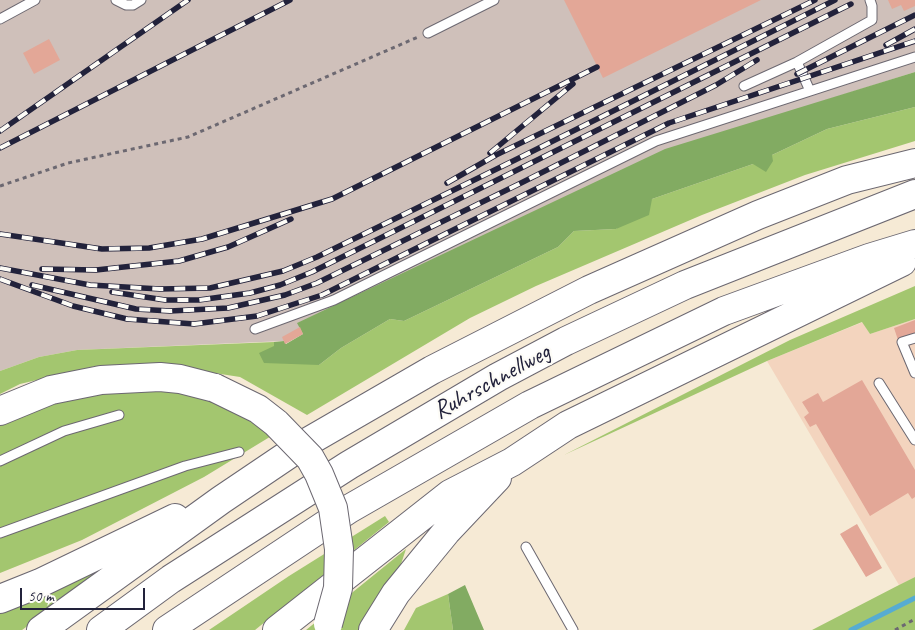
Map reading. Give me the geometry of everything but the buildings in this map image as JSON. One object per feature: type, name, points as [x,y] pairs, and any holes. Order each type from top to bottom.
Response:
[{"type":"highway","points":[[41,630],[221,500],[304,444],[432,370],[589,290],[758,215],[838,184],[915,163]]},
{"type":"highway","name":"Ruhrschnellweg","points":[[101,630],[171,579],[349,465],[498,377],[566,341],[685,284],[915,194]]},
{"type":"highway","name":"Ruhrschnellweg","points":[[167,630],[349,509],[530,405],[724,311],[869,258],[915,244]]},
{"type":"highway","points":[[277,630],[450,494],[512,462],[568,425],[915,254]]},
{"type":"highway","points":[[0,411],[51,390],[101,380],[160,377],[180,379],[215,388],[258,409],[299,445],[319,474],[333,508],[340,567],[334,606],[325,630]]},
{"type":"highway","points":[[373,630],[402,585],[446,532],[512,462]]},
{"type":"highway","points":[[0,599],[40,583],[160,524],[221,500]]},
{"type":"lane","points":[[0,19],[35,0]]},
{"type":"lane","points":[[116,0],[126,5],[133,5],[141,0]]},
{"type":"lane","points":[[428,33],[494,0]]},
{"type":"lane","points":[[744,86],[797,62],[872,20],[870,0]]},
{"type":"lane","points":[[255,329],[334,300],[656,141],[915,57]]},
{"type":"lane","points":[[797,62],[810,91]]},
{"type":"lane","points":[[915,338],[902,342],[915,373]]},
{"type":"lane","points":[[879,383],[915,440]]},
{"type":"lane","points":[[0,462],[64,431],[119,415]]},
{"type":"lane","points":[[0,534],[185,466],[239,452]]},
{"type":"lane","points":[[526,547],[573,630]]},
{"type":"path","points":[[0,186],[68,163],[188,137],[428,33]]},
{"type":"path","points":[[895,630],[915,620]]},
{"type":"shaded area","points":[[0,0],[915,0],[915,72],[823,101],[361,294],[298,323],[303,334],[285,344],[284,341],[77,350],[39,357],[0,371]]},
{"type":"shaded area","points":[[915,319],[915,577],[899,585],[767,361],[863,322],[870,334]]},
{"type":"green space","points":[[915,72],[915,107],[827,129],[772,155],[773,161],[766,172],[753,164],[652,199],[649,215],[616,229],[574,231],[558,247],[404,321],[390,319],[341,348],[319,365],[264,363],[259,353],[274,346],[274,342],[284,341],[286,344],[303,334],[297,323],[665,149]]},
{"type":"green space","points":[[915,107],[915,141],[805,175],[702,215],[536,286],[470,318],[307,415],[240,377],[150,363],[96,366],[20,384],[0,394],[0,371],[39,357],[77,350],[274,342],[274,346],[319,365],[341,348],[390,319],[404,321],[558,247],[574,231],[616,229],[652,199],[753,164],[827,129]]},
{"type":"green space","points":[[915,286],[915,319],[870,334],[862,322],[767,361],[564,455],[790,340]]},
{"type":"green space","points":[[161,390],[191,394],[230,407],[273,435],[204,477],[82,540],[0,573],[0,426],[39,406],[101,391]]},
{"type":"green space","points":[[385,516],[389,522],[255,630],[209,630],[289,576]]},
{"type":"green space","points":[[406,549],[400,567],[363,630],[306,630]]},
{"type":"green space","points":[[99,569],[100,573],[22,630],[0,630],[0,612]]},
{"type":"green space","points":[[915,577],[915,630],[812,630],[899,585]]},
{"type":"green space","points":[[465,585],[484,630],[453,630],[448,594]]},
{"type":"green space","points":[[448,594],[453,630],[404,630],[416,608]]},
{"type":"waterway","points":[[851,630],[915,598]]},
{"type":"railway","points":[[0,131],[188,0]]},
{"type":"railway","points":[[0,148],[290,0]]},
{"type":"railway","points":[[447,183],[496,155],[815,0]]},
{"type":"railway","points":[[0,268],[90,285],[160,289],[210,288],[283,271],[317,257],[515,160],[835,0]]},
{"type":"railway","points":[[112,292],[165,300],[199,300],[250,293],[280,285],[312,272],[851,4]]},
{"type":"railway","points":[[797,74],[915,15]]},
{"type":"railway","points":[[886,45],[915,29]]},
{"type":"railway","points":[[0,279],[73,306],[127,319],[194,324],[257,316],[322,295],[669,123],[915,41]]},
{"type":"railway","points":[[32,285],[136,309],[170,311],[228,308],[285,295],[317,283],[521,183],[716,85],[757,60]]},
{"type":"railway","points":[[0,234],[102,249],[149,248],[202,239],[332,199],[597,67]]},
{"type":"railway","points":[[490,153],[573,84]]},
{"type":"railway","points":[[42,269],[96,270],[179,261],[228,247],[291,219]]}]
